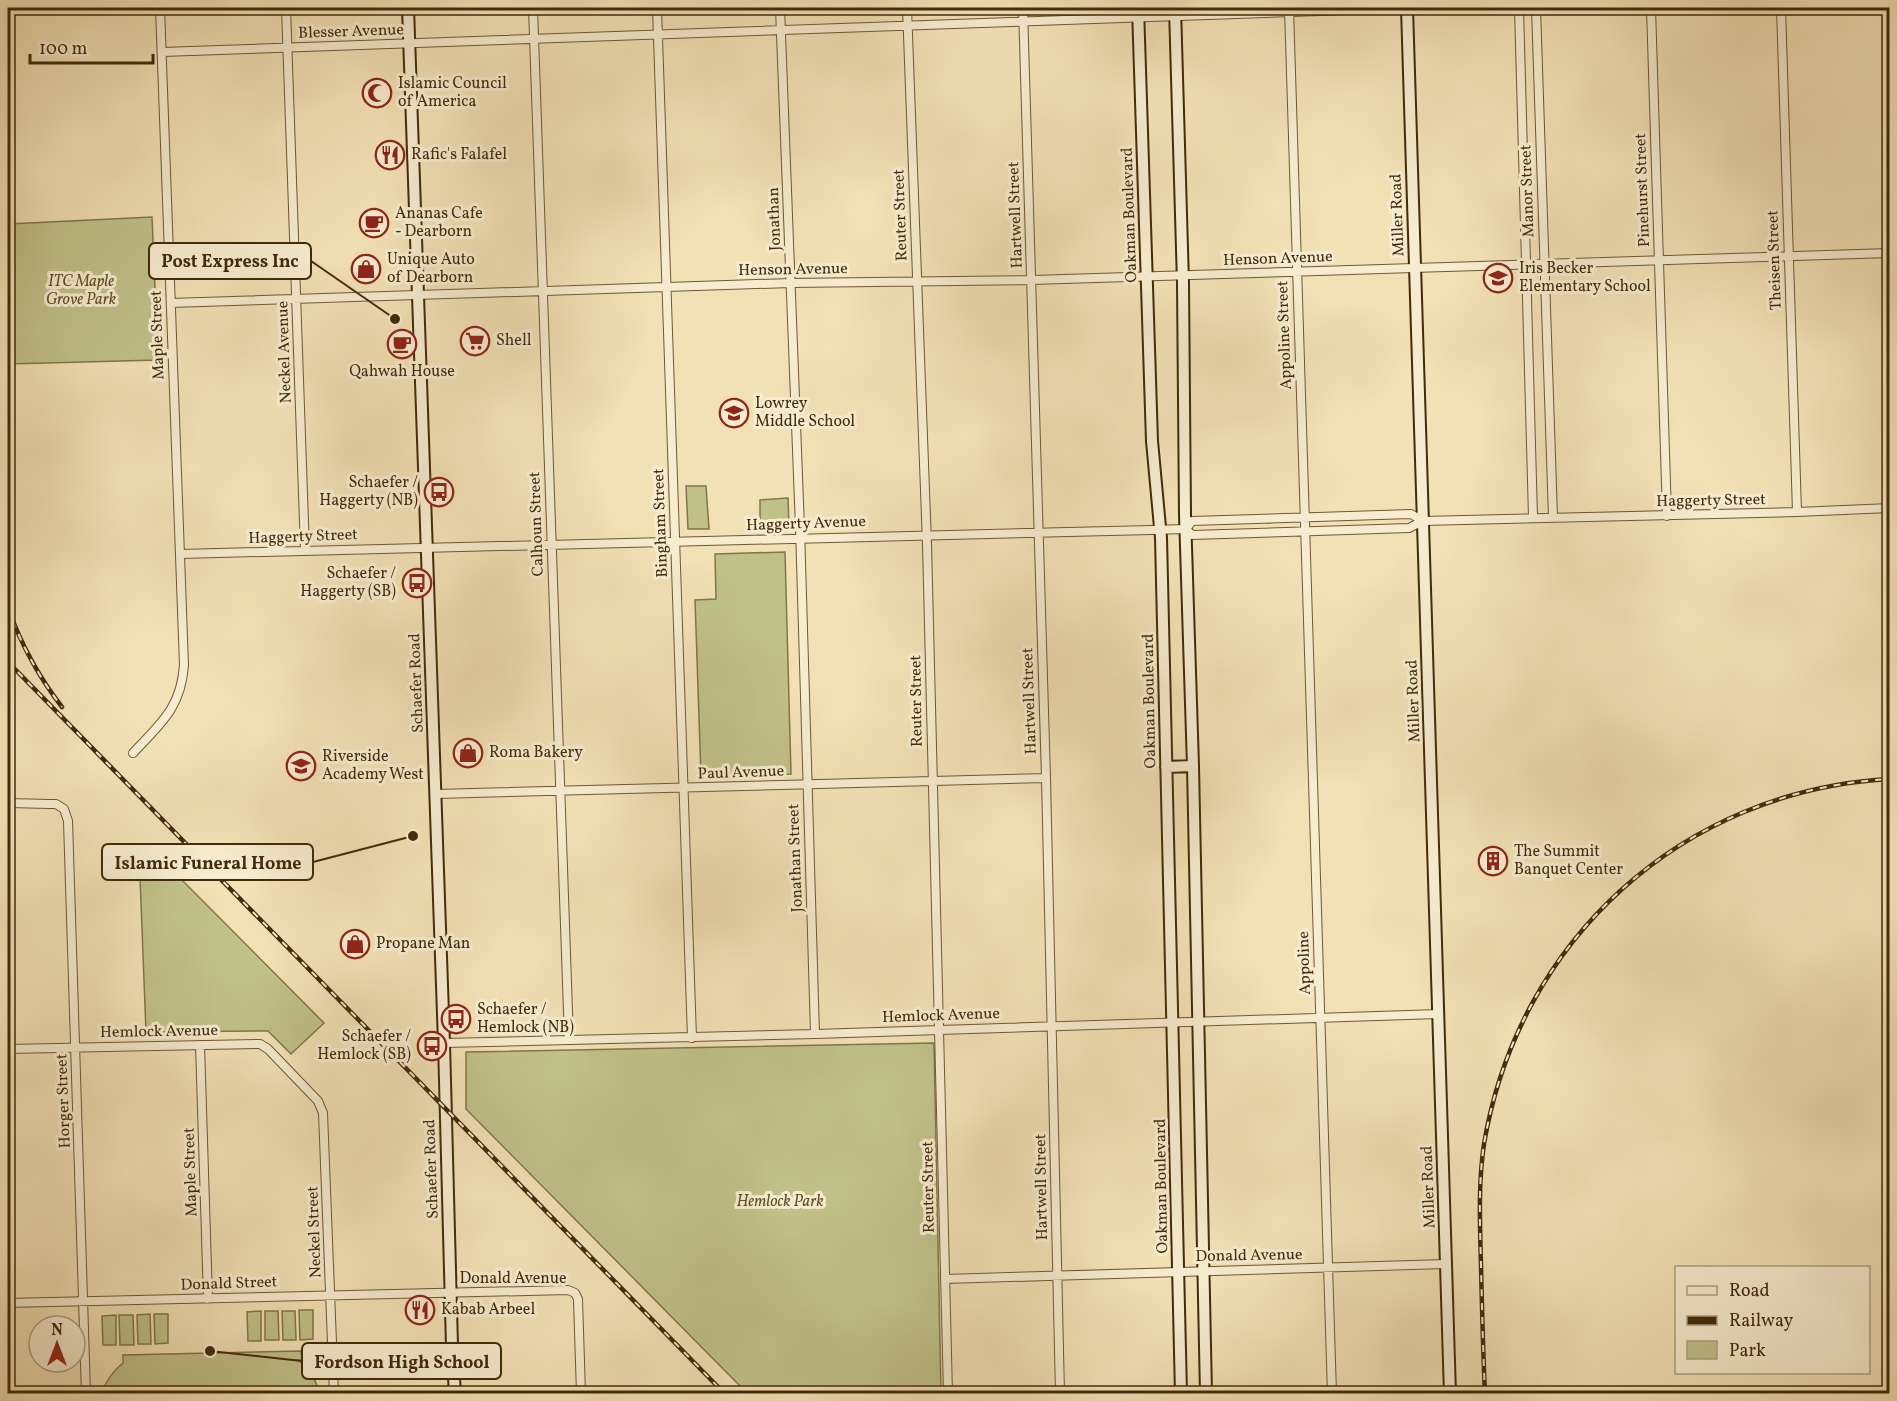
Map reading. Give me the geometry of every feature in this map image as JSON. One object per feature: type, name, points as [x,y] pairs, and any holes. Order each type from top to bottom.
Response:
[{"type":"street","name":"Maple Street","points":[[133,753],[167,718],[178,697],[184,665],[160,8]]},
{"type":"street","name":"Neckel Avenue","points":[[286,8],[305,551]]},
{"type":"street","name":"Schaefer Road","points":[[408,8],[455,1394]]},
{"type":"street","name":"Calhoun Street","points":[[533,8],[569,1041]]},
{"type":"street","name":"Bingham Street","points":[[657,8],[692,1038]]},
{"type":"street","name":"Jonathan","points":[[780,8],[800,538]]},
{"type":"street","name":"Reuter Street","points":[[907,8],[926,534],[948,1394]]},
{"type":"street","name":"Hartwell Street","points":[[1023,8],[1046,778],[1060,1394]]},
{"type":"street","name":"Blesser Avenue","points":[[162,51],[908,26],[1023,21],[1138,12],[1406,8]]},
{"type":"street","name":"Miller Road","points":[[1406,8],[1450,1394]]},
{"type":"street","name":"Manor Street","points":[[1519,8],[1533,518]]},
{"type":"street","name":"Manor Street","points":[[1536,8],[1553,518]]},
{"type":"street","name":"Pinehurst Street","points":[[1651,8],[1667,516]]},
{"type":"street","name":"Theisen Street","points":[[1781,8],[1797,512]]},
{"type":"street","name":"Appoline Street","points":[[1289,10],[1305,531]]},
{"type":"street","points":[[1175,11],[1206,1394]]},
{"type":"street","name":"Oakman Boulevard","points":[[1138,12],[1152,441],[1160,529],[1181,1394]]},
{"type":"street","points":[[1527,264],[1890,253]]},
{"type":"street","name":"Henson Avenue","points":[[171,303],[791,283],[916,283],[1527,264]]},
{"type":"street","name":"Haggerty Street","points":[[1533,518],[1890,508]]},
{"type":"street","name":"Haggerty Avenue","points":[[1186,529],[1192,521],[1305,517],[1411,514],[1423,521]]},
{"type":"street","points":[[1369,530],[1370,515]]},
{"type":"street","name":"Haggerty Avenue","points":[[427,547],[1160,529],[1186,529],[1192,535],[1369,530],[1409,528],[1423,521],[1533,518]]},
{"type":"street","points":[[1249,519],[1249,533]]},
{"type":"street","name":"Appoline","points":[[1305,531],[1332,1394]]},
{"type":"street","name":"Jonathan Street","points":[[800,538],[815,1034]]},
{"type":"street","name":"Haggerty Street","points":[[180,554],[427,547]]},
{"type":"street","points":[[1166,767],[1193,766]]},
{"type":"street","name":"Paul Avenue","points":[[436,794],[1046,778]]},
{"type":"street","name":"Horger Street","points":[[8,803],[56,804],[64,809],[68,821],[86,1394]]},
{"type":"street","name":"Hemlock Avenue","points":[[444,1043],[692,1038],[1438,1014]]},
{"type":"street","name":"Hemlock Avenue","points":[[8,1049],[260,1044],[268,1049],[297,1079]]},
{"type":"street","name":"Maple Street","points":[[200,1045],[208,1299]]},
{"type":"street","name":"Neckel Street","points":[[297,1079],[318,1101],[323,1113],[334,1394]]},
{"type":"street","name":"Donald Avenue","points":[[945,1279],[1446,1264]]},
{"type":"street","name":"Donald Avenue","points":[[451,1293],[568,1290],[575,1293],[578,1299],[581,1394]]},
{"type":"street","name":"Donald Street","points":[[8,1303],[451,1293]]},
{"type":"green space","name":"ITC Maple Grove Park","points":[[152,217],[158,360],[8,364],[8,224]]},
{"type":"green space","points":[[686,486],[706,486],[709,529],[688,529]]},
{"type":"green space","points":[[788,498],[789,527],[760,528],[760,500]]},
{"type":"green space","points":[[785,552],[791,774],[701,776],[695,600],[716,599],[715,554]]},
{"type":"green space","points":[[178,876],[324,1023],[291,1054],[268,1031],[146,1032],[140,877]]},
{"type":"green space","name":"Hemlock Park","points":[[934,1043],[941,1393],[747,1393],[466,1109],[466,1052]]},
{"type":"green space","points":[[299,1310],[313,1310],[313,1339],[300,1340]]},
{"type":"green space","points":[[261,1311],[261,1341],[248,1341],[247,1312]]},
{"type":"green space","points":[[265,1311],[278,1311],[279,1340],[265,1340]]},
{"type":"green space","points":[[282,1311],[295,1311],[296,1340],[283,1340]]},
{"type":"green space","points":[[150,1314],[151,1344],[138,1344],[137,1315]]},
{"type":"green space","points":[[154,1314],[168,1314],[168,1343],[155,1344]]},
{"type":"green space","points":[[116,1315],[116,1345],[103,1345],[102,1316]]},
{"type":"green space","points":[[119,1315],[133,1315],[134,1345],[120,1345]]},
{"type":"green space","points":[[301,1351],[302,1360],[298,1360],[312,1375],[319,1393],[102,1393],[110,1376],[123,1363],[123,1355]]},
{"type":"railway","points":[[8,608],[31,659],[45,684],[62,707]]},
{"type":"railway","points":[[8,662],[725,1394]]},
{"type":"railway","points":[[1485,1394],[1480,1220],[1482,1159],[1503,1070],[1533,1002],[1573,942],[1622,889],[1680,846],[1744,812],[1815,789],[1890,779]]},
{"type":"place","name":"Islamic Council of America","points":[[377,93]]},
{"type":"place","name":"Rafic's Falafel","points":[[390,155]]},
{"type":"place","name":"Ananas Cafe - Dearborn","points":[[374,223]]},
{"type":"place","name":"Unique Auto of Dearborn","points":[[366,269]]},
{"type":"place","name":"Iris Becker Elementary School","points":[[1498,278]]},
{"type":"place","name":"Post Express Inc","points":[[395,319]]},
{"type":"place","name":"Shell","points":[[475,341]]},
{"type":"place","name":"Qahwah House","points":[[402,344]]},
{"type":"place","name":"Lowrey Middle School","points":[[734,413]]},
{"type":"place","name":"Schaefer / Haggerty (NB)","points":[[439,492]]},
{"type":"place","name":"Schaefer / Haggerty (SB)","points":[[417,583]]},
{"type":"place","name":"Roma Bakery","points":[[468,753]]},
{"type":"place","name":"Riverside Academy West","points":[[301,766]]},
{"type":"place","name":"Islamic Funeral Home","points":[[413,836]]},
{"type":"place","name":"The Summit Banquet Center","points":[[1493,861]]},
{"type":"place","name":"Propane Man","points":[[355,944]]},
{"type":"place","name":"Schaefer / Hemlock (NB)","points":[[456,1019]]},
{"type":"place","name":"Schaefer / Hemlock (SB)","points":[[432,1046]]},
{"type":"place","name":"Kabab Arbeel","points":[[420,1310]]},
{"type":"place","name":"Fordson High School","points":[[210,1351]]}]
